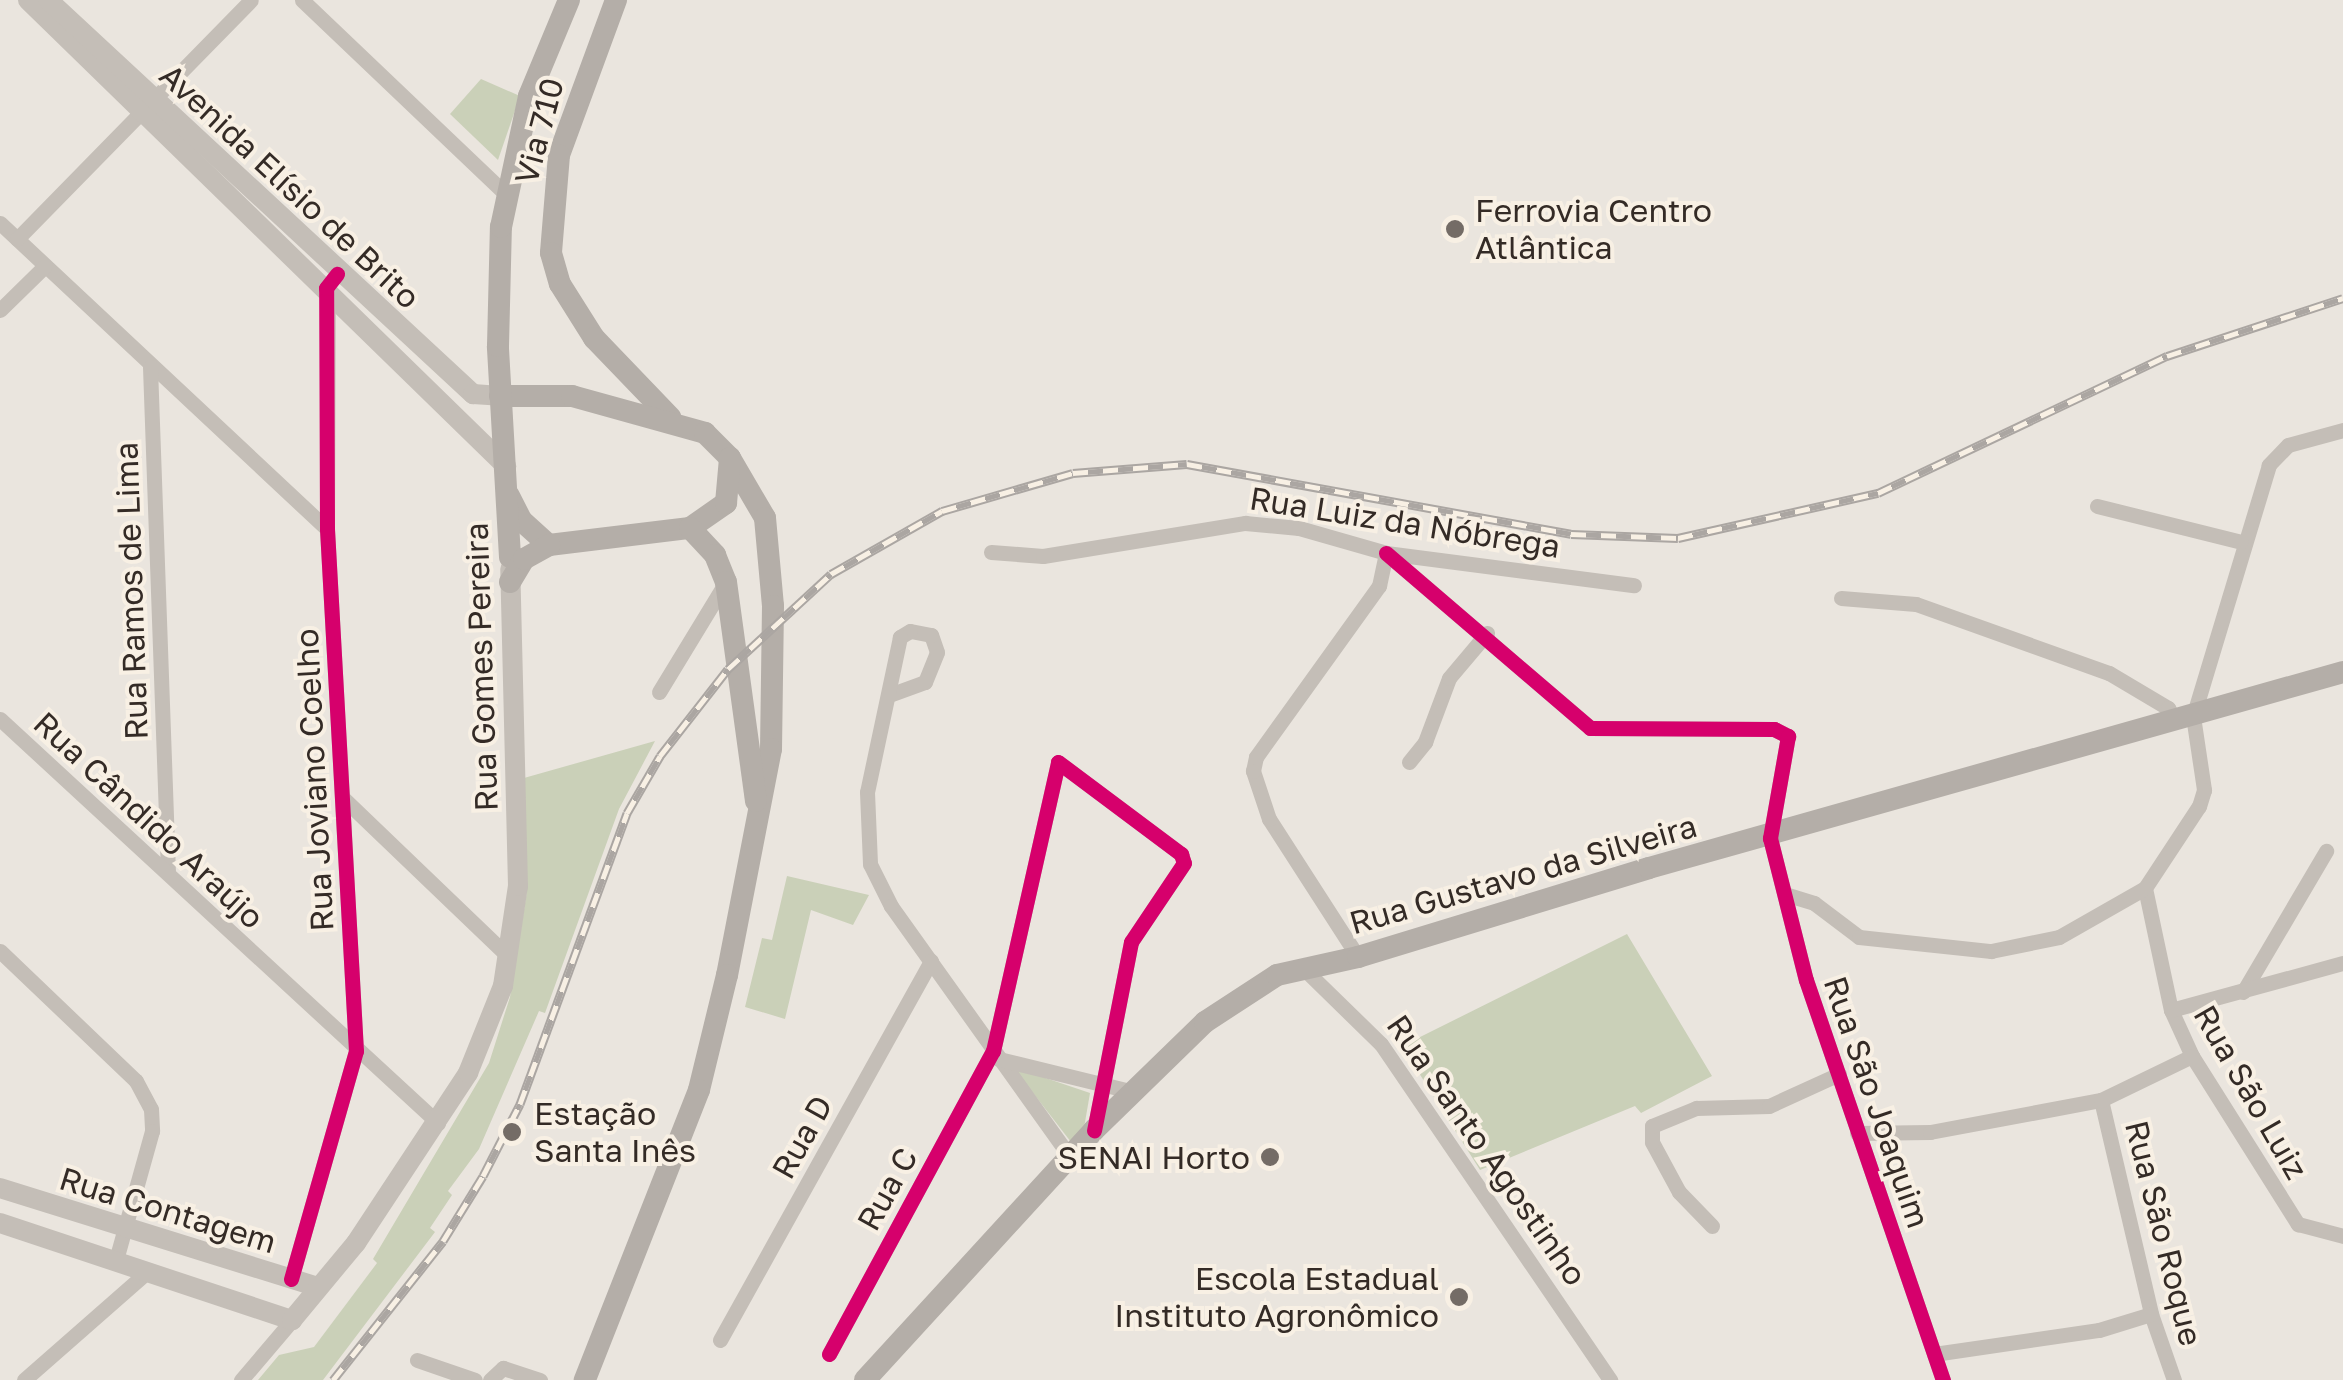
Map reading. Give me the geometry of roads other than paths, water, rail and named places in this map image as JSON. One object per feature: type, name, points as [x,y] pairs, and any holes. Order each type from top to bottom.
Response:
[{"type":"main road","name":"Via 710","points":[[616,0],[559,155],[551,253],[560,284],[594,338],[673,419]]},
{"type":"main road","name":"Rua Gomes Pereira","points":[[510,557],[500,396],[506,194],[529,96],[564,2]]},
{"type":"main road","points":[[500,396],[572,396],[673,419],[705,433],[730,458],[765,518],[774,682],[760,819],[699,1090],[585,1380]]},
{"type":"main road","points":[[510,582],[524,559],[549,545],[690,528],[726,503],[730,458]]},
{"type":"main road","points":[[508,493],[522,521],[549,545]]},
{"type":"main road","points":[[690,528],[715,555],[726,582],[760,819]]},
{"type":"main road","name":"Rua Gustavo da Silveira","points":[[865,1380],[1094,1130],[1205,1022],[1277,974],[1358,957],[2343,672]]},
{"type":"street","name":"Avenida Elísio de Brito","points":[[28,0],[147,105],[332,281],[506,466]]},
{"type":"street","name":"Avenida Elísio de Brito","points":[[48,0],[147,105]]},
{"type":"street","points":[[16,239],[250,0]]},
{"type":"street","points":[[302,0],[506,194]]},
{"type":"street","points":[[0,223],[328,529]]},
{"type":"street","points":[[0,310],[45,266]]},
{"type":"street","name":"Avenida Elísio de Brito","points":[[332,281],[473,394],[500,396]]},
{"type":"street","name":"Rua Joviano Coelho","points":[[291,1279],[356,1051],[328,529],[332,281]]},
{"type":"street","name":"Rua Ramos de Lima","points":[[150,367],[168,872]]},
{"type":"street","points":[[1788,895],[1814,903],[1872,940],[1992,951],[2059,937],[2145,888],[2199,806],[2204,790],[2184,718],[2269,465],[2288,445],[2343,430]]},
{"type":"street","points":[[2098,506],[2241,542]]},
{"type":"street","name":"Rua Luiz da Nóbrega","points":[[990,552],[1044,556],[1245,523],[1300,528],[1386,552],[1634,585]]},
{"type":"street","points":[[1358,957],[1269,819],[1253,772],[1256,757],[1379,586],[1386,552],[1487,633],[1590,728],[1784,732],[1791,751],[1770,838]]},
{"type":"street","name":"Rua Gomes Pereira","points":[[292,1320],[438,1123],[483,1043],[508,956],[518,886],[510,557]]},
{"type":"street","points":[[659,692],[726,582]]},
{"type":"street","points":[[1841,598],[1916,604],[2108,673],[2184,718]]},
{"type":"street","points":[[1409,762],[1425,742],[1449,678],[1487,633]]},
{"type":"street","points":[[892,694],[867,792],[870,864],[931,961],[1070,1158]]},
{"type":"street","name":"Rua Cândido Araújo","points":[[0,719],[438,1123]]},
{"type":"street","name":"Rua C","points":[[828,1354],[996,1055],[1058,762],[1182,854],[1184,863],[1131,942],[1102,1084]]},
{"type":"street","points":[[344,798],[508,956]]},
{"type":"street","name":"Rua São Joaquim","points":[[1770,838],[1788,895],[1806,980],[1944,1380]]},
{"type":"street","points":[[2243,992],[2326,850]]},
{"type":"street","name":"Rua São Luiz","points":[[2145,888],[2171,1010],[2192,1056],[2298,1224],[2343,1236]]},
{"type":"street","points":[[0,951],[136,1081],[151,1109],[152,1131],[116,1260]]},
{"type":"street","name":"Rua D","points":[[720,1340],[931,961]]},
{"type":"street","points":[[2171,1010],[2343,963]]},
{"type":"street","name":"Rua Santo Agostinho","points":[[1302,967],[1381,1044],[1610,1380]]},
{"type":"street","points":[[996,1055],[1134,1092]]},
{"type":"street","points":[[1857,1133],[1930,1132],[2101,1100],[2192,1056]]},
{"type":"street","points":[[1712,1226],[1679,1192],[1652,1142],[1652,1126],[1696,1108],[1770,1106],[1839,1074]]},
{"type":"street","points":[[1094,1130],[1102,1084]]},
{"type":"street","name":"Rua São Roque","points":[[2101,1100],[2151,1314],[2174,1380]]},
{"type":"street","name":"Rua Contagem","points":[[0,1188],[318,1287]]},
{"type":"street","name":"Rua Contagem","points":[[0,1223],[292,1320]]},
{"type":"street","points":[[24,1380],[148,1271]]},
{"type":"street","points":[[1934,1354],[2098,1330],[2151,1314]]},
{"type":"street","points":[[241,1380],[292,1320]]},
{"type":"street","points":[[417,1360],[475,1380]]},
{"type":"street","points":[[490,1380],[503,1368],[540,1380]]},
{"type":"railway","points":[[333,1380],[443,1241],[483,1176],[520,1104],[627,813],[660,756],[728,669],[831,574],[942,511],[1073,473],[1187,464],[1571,534],[1678,538],[1878,493],[2167,356],[2343,298]]},
{"type":"place","name":"Ferrovia Centro Atlântica","points":[[1455,229]]},
{"type":"place","name":"Estação Santa Inês","points":[[512,1132]]},
{"type":"place","name":"SENAI Horto","points":[[1270,1157]]},
{"type":"place","name":"Escola Estadual Instituto Agronômico","points":[[1459,1297]]}]
